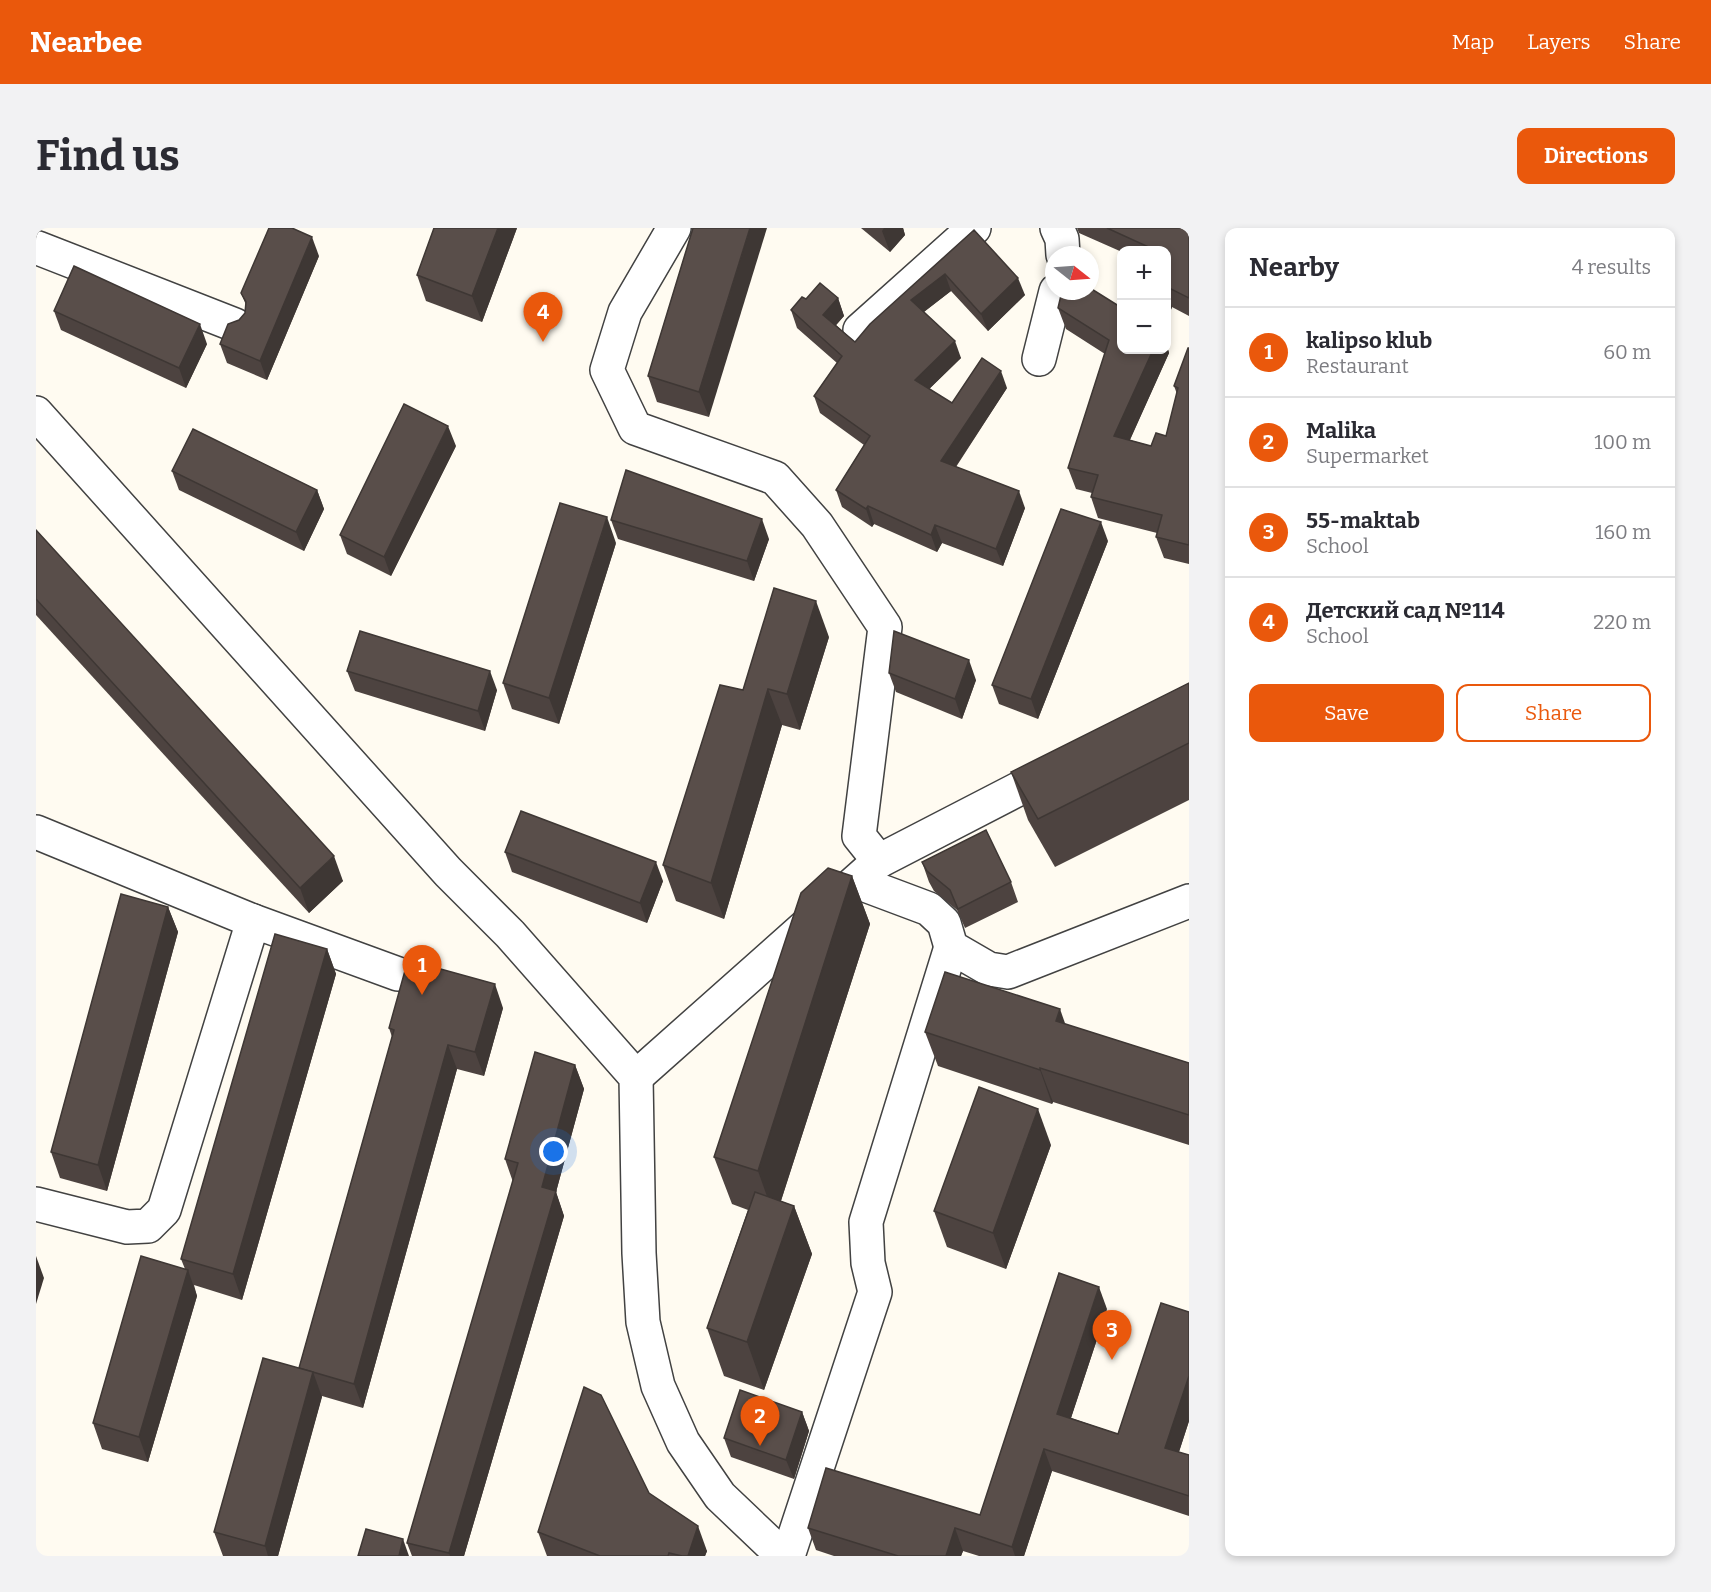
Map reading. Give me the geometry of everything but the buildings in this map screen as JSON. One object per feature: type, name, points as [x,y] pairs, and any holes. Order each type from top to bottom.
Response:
[{"type":"street","points":[[675,228],[626,312],[607,370],[635,428],[775,478],[818,525],[885,627],[859,836],[868,872],[929,909],[944,923],[951,947],[867,1222],[868,1263],[875,1292],[788,1556]]},
{"type":"street","points":[[860,330],[974,228]]},
{"type":"street","points":[[1057,228],[1062,246]]},
{"type":"street","points":[[42,243],[235,325]]},
{"type":"street","points":[[1039,359],[1054,300]]},
{"type":"street","points":[[36,413],[448,872],[510,934],[636,1077],[639,1253],[644,1322],[658,1386],[683,1442],[720,1496],[783,1556]]},
{"type":"street","points":[[636,1077],[868,872],[1085,755]]},
{"type":"street","points":[[36,832],[253,921],[398,974]]},
{"type":"street","points":[[951,947],[988,969],[1008,972],[1189,901]]},
{"type":"street","points":[[36,1204],[127,1227],[148,1226],[164,1210],[253,921]]},
{"type":"place","name":"Детский сад №114","points":[[543,342]]},
{"type":"place","name":"kalipso klub","points":[[422,995]]},
{"type":"place","name":"55-maktab","points":[[1112,1360]]},
{"type":"place","name":"Malika","points":[[760,1446]]}]
